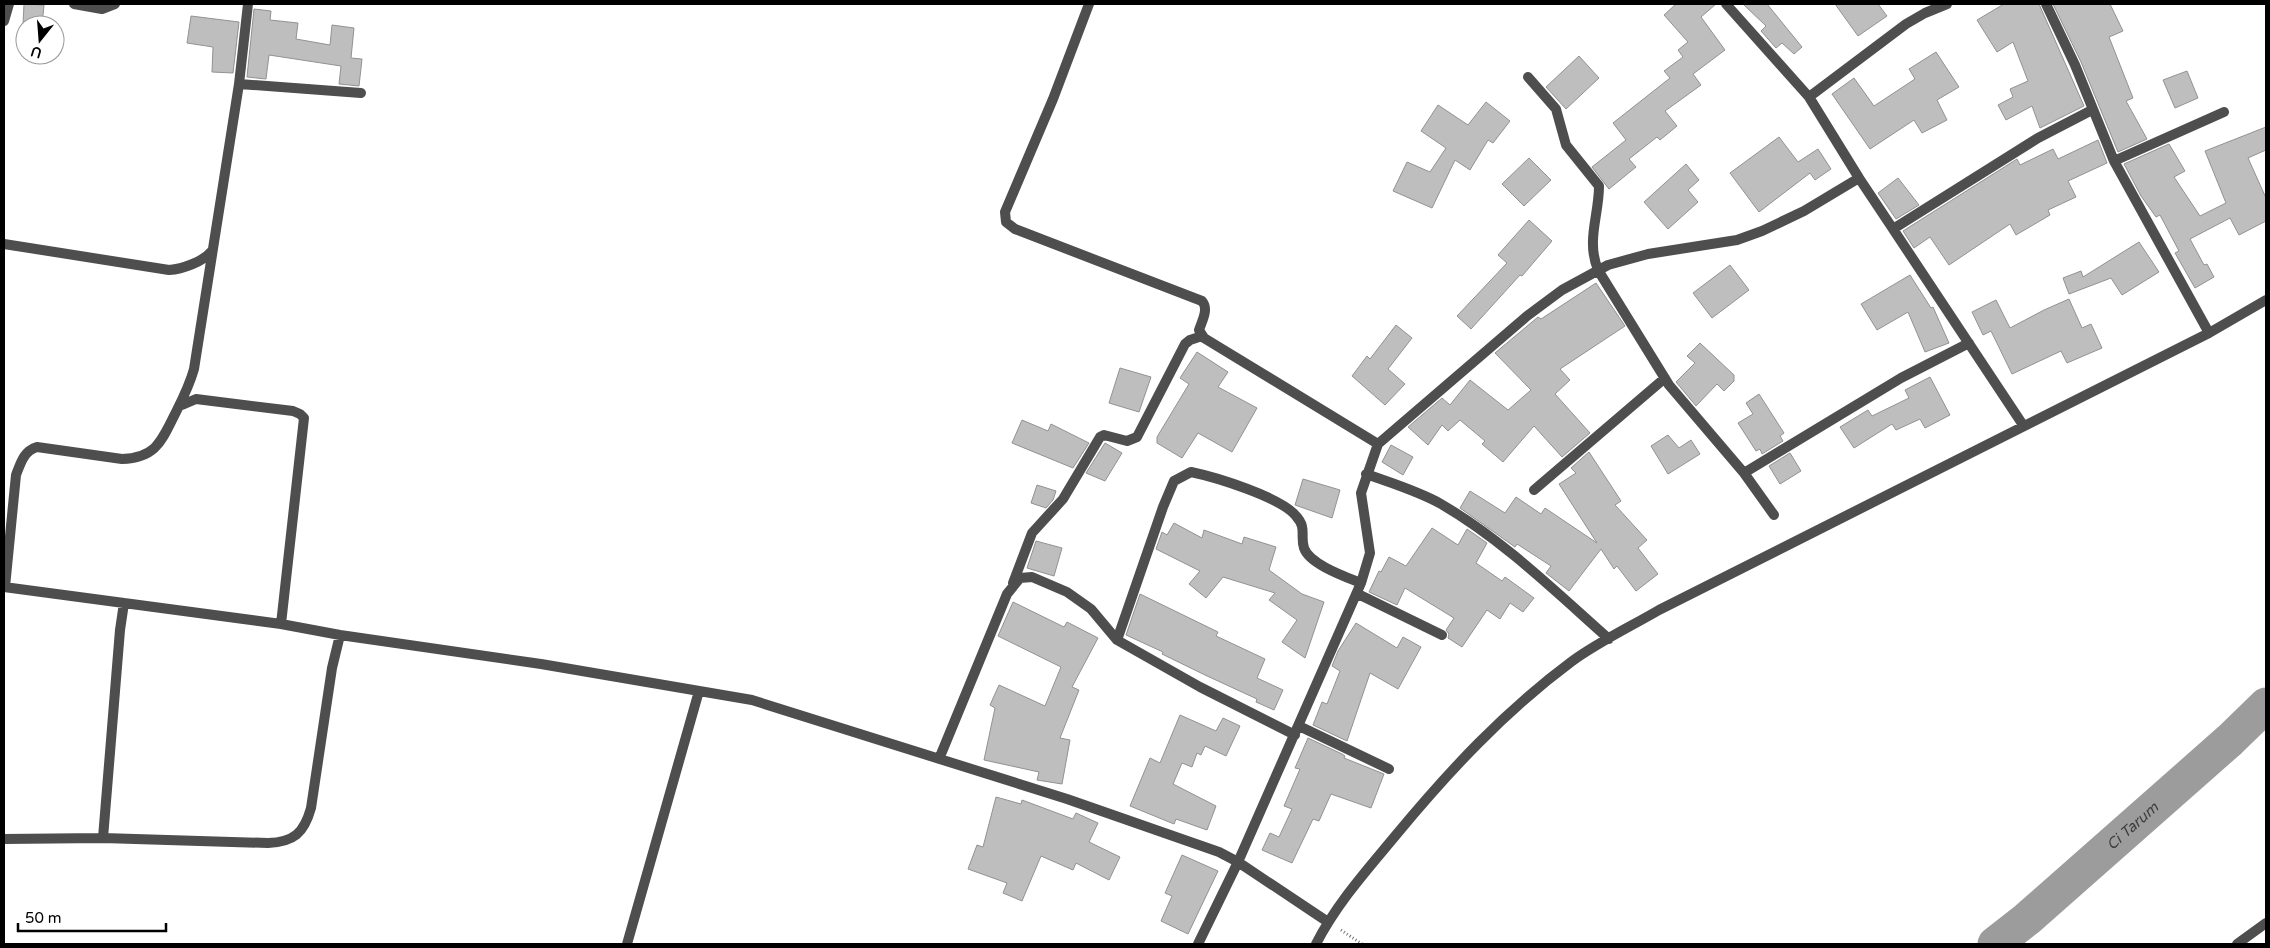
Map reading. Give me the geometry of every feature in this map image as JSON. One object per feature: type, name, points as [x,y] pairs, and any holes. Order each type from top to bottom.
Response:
[{"type":"street","points":[[4,21],[9,4]]},
{"type":"street","points":[[74,4],[102,9],[115,4]]},
{"type":"street","points":[[248,4],[239,84],[194,369],[182,405],[158,445],[150,452],[135,459],[122,459],[37,447],[29,449],[21,460],[16,475],[4,587],[281,624],[340,635],[541,664],[752,700],[1067,799],[1193,841],[1238,862],[1328,922]]},
{"type":"street","points":[[1089,4],[1052,99],[1004,212],[1006,222],[1015,229],[1202,301],[1205,305],[1199,330],[1202,336],[1378,444]]},
{"type":"street","points":[[1726,4],[1809,97],[1859,178],[2023,425]]},
{"type":"street","points":[[1809,97],[1906,24],[1925,13],[1948,4]]},
{"type":"street","points":[[2046,4],[2075,65],[2114,161],[2208,334]]},
{"type":"street","points":[[1528,77],[1556,109],[1561,122],[1563,140],[1599,186],[1592,244],[1593,257],[1598,270],[1665,378],[1744,473],[1774,515]]},
{"type":"street","points":[[239,84],[361,93]]},
{"type":"street","points":[[1893,228],[2038,138],[2092,110]]},
{"type":"street","points":[[2114,161],[2224,112]]},
{"type":"street","points":[[1198,944],[1238,862],[1358,594],[1370,553],[1361,504],[1361,493],[1366,474],[1378,444],[1527,316],[1562,290],[1598,270],[1648,254],[1737,240],[1762,231],[1804,211],[1859,178]]},
{"type":"street","points":[[4,244],[169,270],[182,267],[206,256],[212,251]]},
{"type":"street","points":[[1316,944],[1328,922],[1353,886],[1421,806],[1507,713],[1572,661],[1660,610],[2023,425],[2208,334],[2266,300]]},
{"type":"street","points":[[938,760],[965,692],[1013,584],[1032,533],[1063,499],[1100,437],[1104,435],[1127,441],[1137,437],[1185,344],[1202,336]]},
{"type":"street","points":[[1744,473],[1901,378],[1969,343]]},
{"type":"street","points":[[1534,490],[1665,378]]},
{"type":"street","points":[[182,405],[196,399],[293,411],[304,418],[281,624]]},
{"type":"street","points":[[1117,640],[1154,532],[1174,481],[1191,472],[1230,484],[1284,505],[1296,515],[1304,527],[1304,548],[1310,558],[1361,583]]},
{"type":"street","points":[[1366,474],[1439,503],[1462,517],[1504,548],[1608,639]]},
{"type":"street","points":[[1013,584],[1020,578],[1032,577],[1067,592],[1091,609],[1117,640],[1200,687],[1389,769]]},
{"type":"street","points":[[1358,594],[1442,634]]},
{"type":"street","points":[[103,838],[120,630],[124,603]]},
{"type":"street","points":[[4,839],[103,838],[268,843],[283,842],[298,834],[307,823],[311,808],[332,668],[340,635]]},
{"type":"street","points":[[627,944],[699,691]]},
{"type":"street","points":[[2238,944],[2266,923]]},
{"type":"path","points":[[1328,922],[1362,944]]},
{"type":"building","points":[[24,4],[44,5],[43,15],[23,15]]},
{"type":"building","points":[[1676,4],[1716,4],[1701,17],[1725,50],[1693,74],[1701,85],[1665,111],[1677,126],[1660,140],[1657,137],[1629,159],[1636,167],[1609,189],[1592,167],[1626,140],[1613,123],[1670,78],[1664,71],[1683,57],[1678,50],[1688,42],[1664,15]]},
{"type":"building","points":[[1743,4],[1767,4],[1802,47],[1794,54],[1782,43],[1776,48],[1761,31],[1766,26]]},
{"type":"building","points":[[1835,4],[1878,4],[1887,16],[1858,36]]},
{"type":"building","points":[[2004,4],[2039,4],[2084,106],[2040,128],[2032,106],[2006,120],[1998,105],[2013,97],[2010,89],[2028,81],[2013,42],[1997,52],[1977,20]]},
{"type":"building","points":[[2053,4],[2110,4],[2123,31],[2109,37],[2133,98],[2126,101],[2147,139],[2118,152],[2081,62]]},
{"type":"building","points":[[254,9],[271,11],[270,20],[298,23],[296,39],[330,45],[332,25],[354,28],[351,58],[362,59],[359,86],[339,84],[341,66],[269,55],[266,79],[247,77]]},
{"type":"building","points":[[191,16],[239,22],[233,73],[212,72],[213,47],[187,43]]},
{"type":"building","points":[[1936,52],[1959,87],[1937,100],[1947,120],[1922,133],[1914,120],[1870,149],[1832,94],[1854,78],[1874,106],[1915,79],[1909,69]]},
{"type":"building","points":[[1579,56],[1599,78],[1566,109],[1546,87]]},
{"type":"building","points":[[2187,71],[2198,98],[2175,108],[2163,80]]},
{"type":"building","points":[[1486,102],[1510,121],[1493,143],[1488,140],[1470,170],[1455,160],[1432,208],[1393,191],[1407,162],[1430,172],[1446,148],[1421,131],[1438,105],[1468,125]]},
{"type":"building","points":[[2266,127],[2266,150],[2248,158],[2266,198],[2266,221],[2239,235],[2230,218],[2190,239],[2204,265],[2207,264],[2214,277],[2195,288],[2175,253],[2179,251],[2160,215],[2156,217],[2141,196],[2124,164],[2169,144],[2185,171],[2174,177],[2200,216],[2226,203],[2205,151]]},
{"type":"building","points":[[1779,137],[1798,162],[1818,149],[1831,169],[1815,180],[1810,173],[1759,212],[1730,173]]},
{"type":"building","points":[[2098,140],[2107,163],[2068,181],[2076,197],[2048,210],[2050,215],[2016,235],[2010,224],[1949,265],[1930,237],[1914,248],[1903,231],[2017,159],[2020,165],[2053,149],[2058,159]]},
{"type":"building","points":[[1529,158],[1551,180],[1524,206],[1502,184]]},
{"type":"building","points":[[1686,164],[1699,180],[1688,190],[1698,202],[1668,229],[1644,202]]},
{"type":"building","points":[[1898,178],[1919,205],[1896,219],[1878,193]]},
{"type":"building","points":[[1529,220],[1552,241],[1522,276],[1520,275],[1471,329],[1457,316],[1507,263],[1498,255]]},
{"type":"building","points":[[2139,242],[2159,272],[2122,295],[2111,278],[2069,294],[2063,278],[2081,271],[2083,277]]},
{"type":"building","points":[[1730,265],[1749,290],[1712,318],[1693,293]]},
{"type":"building","points":[[1910,275],[1931,308],[1933,307],[1949,343],[1925,352],[1908,312],[1877,330],[1861,304]]},
{"type":"building","points":[[1596,283],[1625,326],[1560,369],[1570,380],[1555,394],[1590,433],[1562,457],[1534,426],[1503,462],[1482,444],[1485,441],[1460,420],[1448,431],[1442,425],[1428,445],[1408,427],[1442,398],[1450,405],[1470,380],[1508,410],[1531,390],[1495,353],[1538,317],[1541,319]]},
{"type":"building","points":[[2069,299],[2082,328],[2091,324],[2102,348],[2067,363],[2061,351],[2012,374],[1991,331],[1983,335],[1972,312],[1996,300],[2010,328]]},
{"type":"building","points":[[1396,325],[1412,338],[1388,369],[1405,384],[1385,405],[1352,376],[1367,356],[1370,359]]},
{"type":"building","points":[[1700,343],[1734,375],[1734,381],[1724,391],[1717,384],[1696,406],[1676,382],[1695,363],[1687,356]]},
{"type":"building","points":[[1197,352],[1228,372],[1218,387],[1257,408],[1232,452],[1198,433],[1182,458],[1157,443],[1157,437],[1189,384],[1180,378]]},
{"type":"building","points":[[1120,368],[1151,377],[1139,412],[1109,403]]},
{"type":"building","points":[[1930,377],[1950,415],[1925,428],[1920,419],[1896,430],[1892,424],[1854,448],[1840,427],[1868,410],[1872,416],[1909,398],[1905,390]]},
{"type":"building","points":[[1759,394],[1784,433],[1780,436],[1783,441],[1762,454],[1760,449],[1756,451],[1738,423],[1753,414],[1746,403]]},
{"type":"building","points":[[1022,420],[1048,431],[1051,424],[1089,443],[1073,468],[1012,443]]},
{"type":"building","points":[[1668,435],[1679,448],[1691,440],[1700,454],[1668,474],[1651,446]]},
{"type":"building","points":[[1105,443],[1122,453],[1105,481],[1086,473]]},
{"type":"building","points":[[1391,445],[1413,457],[1403,475],[1382,462]]},
{"type":"building","points":[[1589,452],[1621,501],[1615,505],[1647,540],[1638,548],[1658,574],[1636,591],[1617,566],[1614,569],[1601,549],[1569,591],[1546,573],[1551,566],[1517,544],[1515,547],[1460,508],[1470,491],[1505,513],[1516,497],[1541,514],[1545,508],[1597,543],[1559,484],[1576,473],[1571,468]]},
{"type":"building","points":[[1790,453],[1801,471],[1780,484],[1769,466]]},
{"type":"building","points":[[1303,479],[1340,490],[1332,518],[1295,505]]},
{"type":"building","points":[[1037,485],[1056,491],[1053,500],[1046,508],[1031,503]]},
{"type":"building","points":[[1174,523],[1202,538],[1204,530],[1242,544],[1244,537],[1276,547],[1269,570],[1302,594],[1324,602],[1305,658],[1282,642],[1297,620],[1269,600],[1275,593],[1223,577],[1206,598],[1189,584],[1200,571],[1156,549],[1162,532],[1167,535]]},
{"type":"building","points":[[1432,528],[1458,545],[1467,529],[1487,543],[1476,563],[1502,581],[1505,577],[1534,598],[1523,612],[1510,603],[1500,619],[1487,610],[1462,647],[1448,638],[1449,634],[1446,630],[1454,618],[1405,588],[1397,605],[1369,592],[1379,571],[1381,572],[1389,557],[1406,566]]},
{"type":"building","points":[[1036,541],[1062,548],[1054,576],[1027,568]]},
{"type":"building","points":[[1140,594],[1218,632],[1216,636],[1265,659],[1257,678],[1283,690],[1274,710],[1256,702],[1257,699],[1126,635]]},
{"type":"building","points":[[1013,602],[1064,627],[1067,622],[1098,638],[1072,687],[1079,690],[1060,738],[1070,740],[1062,784],[1037,780],[1039,772],[984,760],[995,708],[990,705],[999,685],[1045,706],[1061,667],[998,636]]},
{"type":"building","points":[[1356,623],[1397,648],[1403,637],[1421,647],[1398,689],[1370,673],[1347,741],[1313,725],[1322,702],[1327,704],[1340,671],[1332,666],[1338,651]]},
{"type":"building","points":[[1180,715],[1216,731],[1223,718],[1240,726],[1226,756],[1205,746],[1201,755],[1197,753],[1192,767],[1182,763],[1173,784],[1216,806],[1207,830],[1176,819],[1174,824],[1130,806],[1150,758],[1160,763]]},
{"type":"building","points":[[1308,738],[1342,754],[1345,756],[1344,758],[1384,774],[1371,808],[1331,794],[1319,821],[1313,819],[1292,863],[1262,850],[1270,833],[1279,837],[1292,809],[1284,806],[1300,769],[1295,768]]},
{"type":"building","points":[[996,797],[1021,804],[1022,800],[1073,819],[1076,813],[1098,823],[1089,842],[1120,857],[1109,880],[1076,863],[1073,870],[1041,856],[1022,901],[1003,893],[1007,883],[968,869],[977,845],[983,847]]},
{"type":"building","points":[[1182,855],[1218,871],[1188,934],[1161,921],[1172,896],[1165,893]]},
{"type":"waterway","name":"Ci Tarum","points":[[1995,944],[2027,919],[2230,740],[2266,705]]}]
